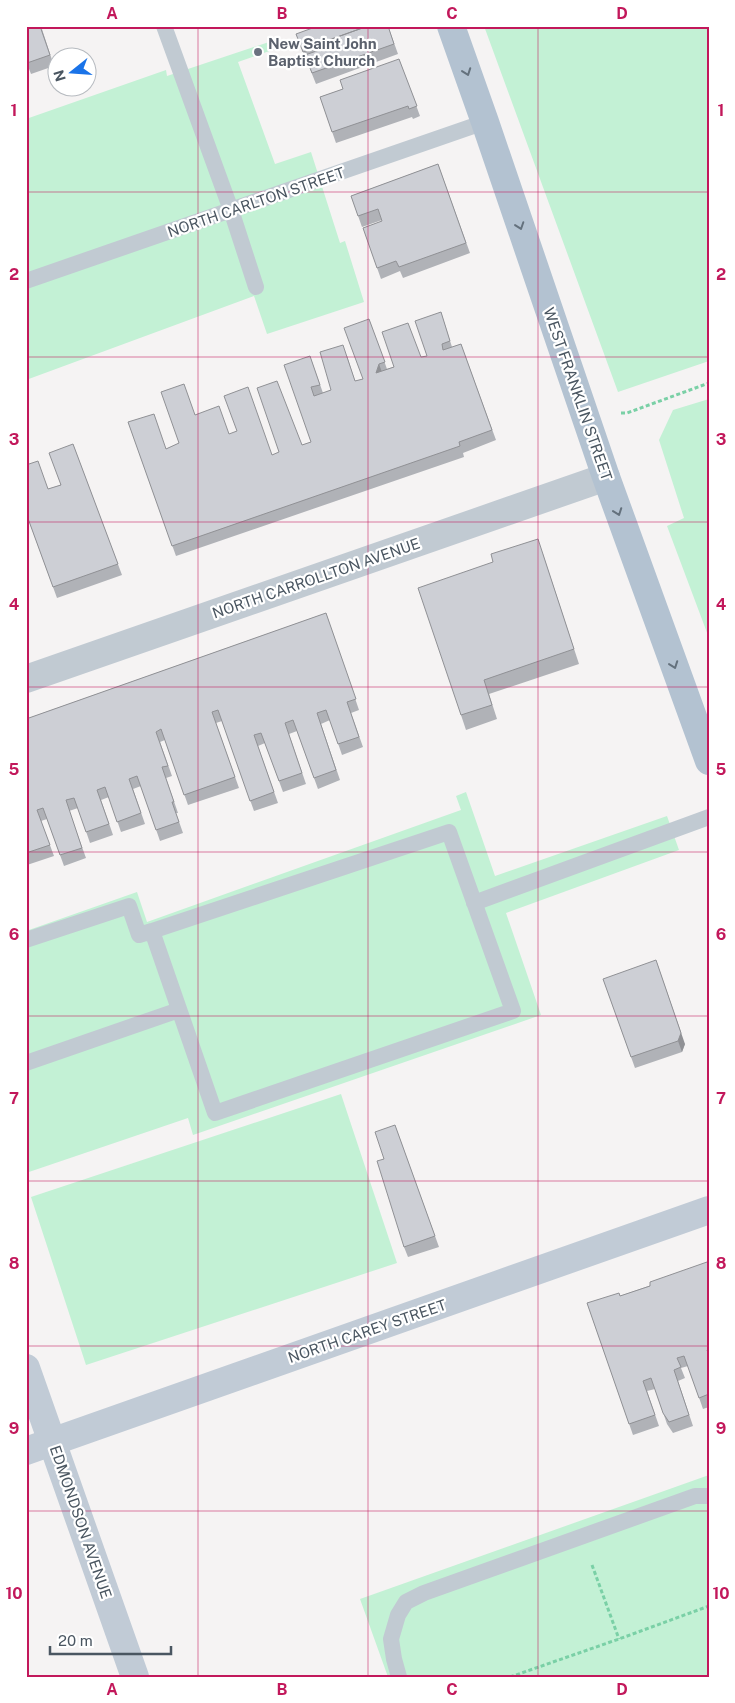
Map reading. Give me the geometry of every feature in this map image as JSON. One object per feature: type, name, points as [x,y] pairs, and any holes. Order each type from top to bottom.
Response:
[{"type":"main road","name":"WEST FRANKLIN STREET","points":[[451,26],[606,477],[709,761]]},
{"type":"main road","name":"NORTH CAREY STREET","points":[[26,1451],[709,1210]]},
{"type":"main road","name":"EDMONDSON AVENUE","points":[[26,1368],[135,1677]]},
{"type":"street","name":"NORTH CARROLLTON AVENUE","points":[[26,679],[606,477]]},
{"type":"lane","points":[[164,26],[231,210],[256,287]]},
{"type":"lane","name":"NORTH CARLTON STREET","points":[[26,281],[485,122]]},
{"type":"lane","points":[[474,903],[709,817]]},
{"type":"lane","points":[[26,940],[129,906],[139,935],[449,832],[513,1011],[215,1113],[152,931]]},
{"type":"lane","points":[[26,1063],[179,1010]]},
{"type":"lane","points":[[400,1677],[394,1659],[391,1639],[398,1616],[406,1602],[424,1593],[695,1496],[709,1496]]},
{"type":"path","points":[[615,413],[627,413],[709,383]]},
{"type":"path","points":[[582,1537],[619,1640]]},
{"type":"path","points":[[510,1677],[619,1640],[709,1606]]},
{"type":"green space","points":[[484,26],[709,26],[709,361],[618,392]]},
{"type":"green space","points":[[272,41],[275,49],[238,62],[275,164],[311,152],[340,243],[345,241],[364,302],[267,334],[254,296],[26,380],[26,119],[86,98],[98,98],[98,94],[166,70],[167,76]]},
{"type":"green space","points":[[709,399],[709,638],[667,526],[684,518],[659,440],[673,410]]},
{"type":"green space","points":[[466,792],[495,876],[667,816],[679,850],[506,913],[541,1015],[193,1135],[188,1118],[26,1173],[26,931],[137,892],[147,922],[461,810],[456,796]]},
{"type":"green space","points":[[341,1094],[397,1263],[86,1365],[31,1197]]},
{"type":"green space","points":[[709,1475],[709,1677],[388,1677],[360,1599]]},
{"type":"building","points":[[26,26],[40,26],[48,49],[48,56],[27,63]]},
{"type":"building","points":[[318,26],[368,26],[326,41],[327,44],[303,52],[296,34]]},
{"type":"building","points":[[368,26],[388,26],[394,44],[312,73],[305,55],[328,47],[326,41]]},
{"type":"building","points":[[399,59],[417,106],[409,109],[408,106],[332,132],[320,97],[343,89],[340,80]]},
{"type":"building","points":[[438,164],[466,243],[399,267],[396,261],[377,268],[363,228],[382,221],[378,209],[358,216],[351,196]]},
{"type":"building","points":[[441,312],[450,341],[442,344],[443,350],[461,344],[492,430],[459,442],[460,446],[172,546],[128,422],[154,414],[166,449],[179,443],[161,392],[184,384],[195,415],[219,406],[229,434],[237,431],[224,396],[248,387],[272,455],[279,452],[257,388],[277,381],[302,445],[311,442],[284,365],[310,356],[320,385],[311,387],[314,396],[331,390],[320,352],[343,345],[355,381],[363,379],[344,328],[369,319],[385,362],[379,364],[376,373],[394,367],[382,332],[408,323],[421,357],[427,356],[415,321]]},
{"type":"building","points":[[73,444],[118,564],[53,587],[26,513],[26,465],[38,461],[48,489],[61,485],[49,453]]},
{"type":"building","points":[[538,539],[574,649],[484,680],[492,705],[461,715],[418,588],[493,562],[491,554]]},
{"type":"building","points":[[326,613],[356,699],[347,702],[359,737],[338,744],[326,710],[317,713],[336,770],[314,778],[293,720],[285,723],[302,773],[279,781],[261,733],[254,735],[274,792],[250,801],[218,710],[212,712],[235,777],[184,795],[161,729],[156,732],[168,766],[162,767],[179,822],[156,830],[137,776],[129,779],[141,813],[117,822],[105,787],[97,790],[109,824],[86,832],[74,798],[66,800],[82,848],[60,855],[43,808],[37,810],[50,845],[26,853],[26,719]]},
{"type":"building","points":[[656,960],[681,1033],[678,1041],[631,1057],[603,979]]},
{"type":"building","points":[[395,1125],[435,1236],[404,1247],[377,1161],[384,1159],[375,1132]]},
{"type":"building","points":[[707,1262],[709,1266],[709,1349],[707,1350],[709,1355],[709,1394],[699,1398],[684,1356],[677,1358],[681,1367],[674,1370],[689,1415],[669,1422],[663,1413],[651,1378],[643,1381],[655,1415],[629,1424],[587,1303],[619,1293],[620,1296],[650,1286],[650,1282]]},
{"type":"place","name":"New Saint John Baptist Church","points":[[258,52]]}]
